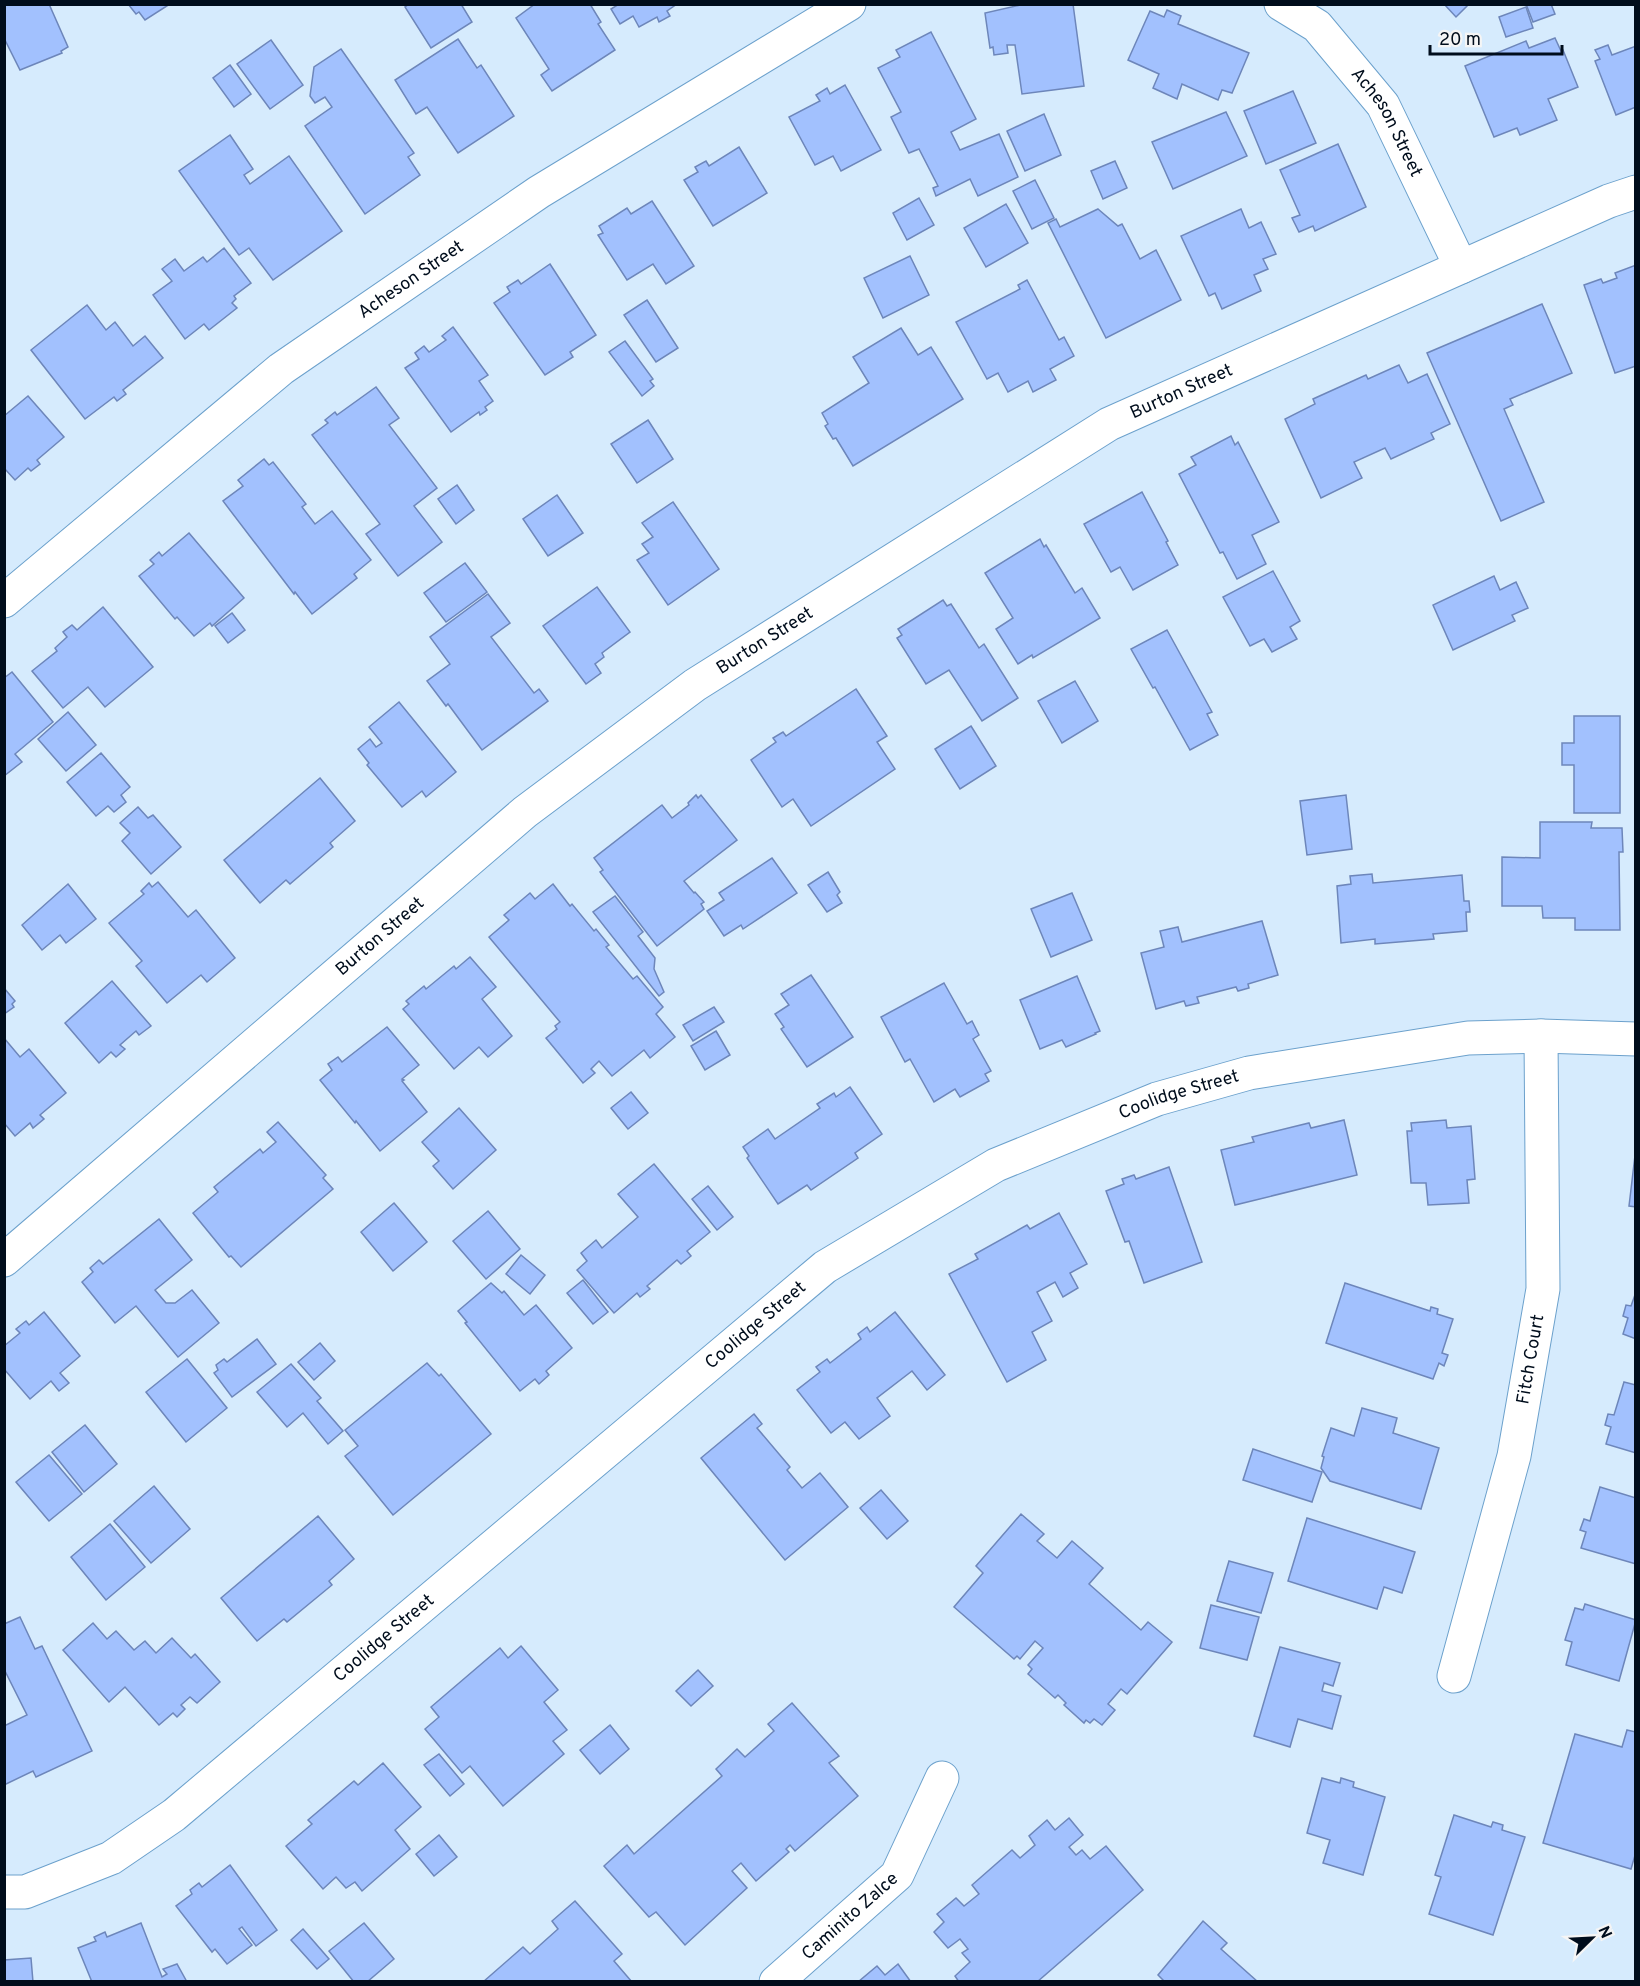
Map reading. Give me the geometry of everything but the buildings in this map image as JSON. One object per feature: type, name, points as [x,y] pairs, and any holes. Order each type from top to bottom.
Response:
[{"type":"street","name":"Acheson Street","points":[[4,601],[281,369],[539,192],[849,4]]},
{"type":"street","name":"Acheson Street","points":[[1281,4],[1317,26],[1383,105],[1461,267]]},
{"type":"street","name":"Burton Street","points":[[4,1260],[525,812],[695,685],[1109,424],[1609,201],[1635,192]]},
{"type":"street","name":"Coolidge Street","points":[[4,1892],[25,1892],[111,1858],[174,1815],[825,1267],[996,1165],[1157,1099],[1249,1073],[1468,1038],[1541,1036],[1635,1039]]},
{"type":"street","name":"Fitch Court","points":[[1454,1676],[1514,1456],[1543,1288],[1541,1036]]},
{"type":"street","name":"Caminito Zalce","points":[[776,1982],[897,1875],[942,1778]]}]
